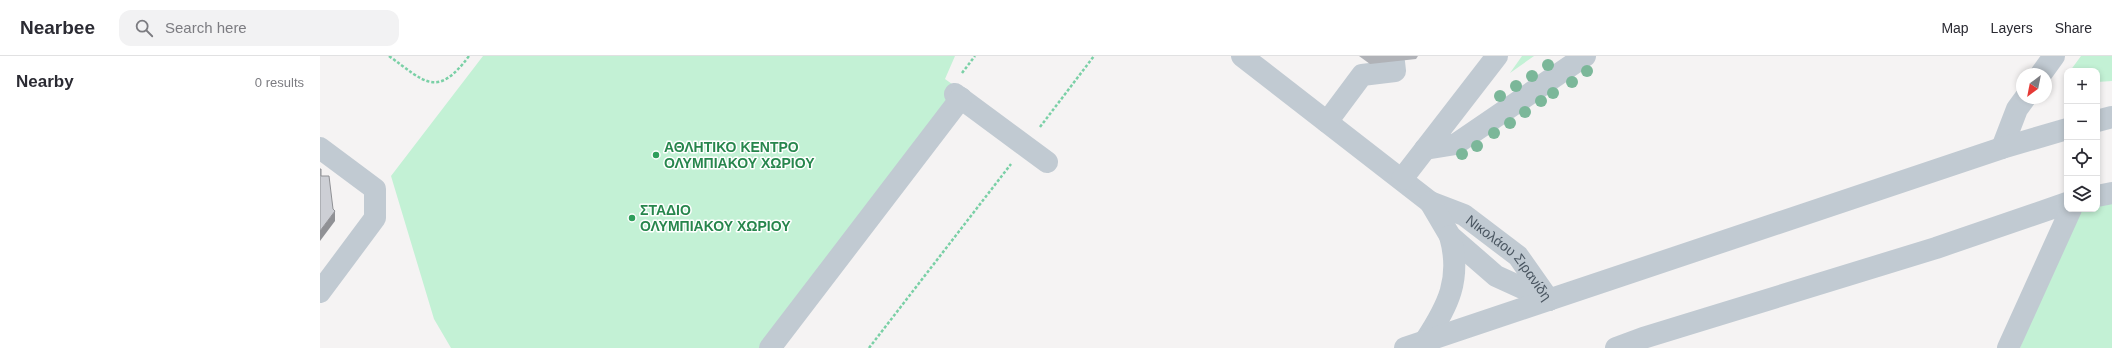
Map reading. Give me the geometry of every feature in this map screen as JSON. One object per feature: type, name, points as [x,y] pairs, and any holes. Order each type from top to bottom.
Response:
[{"type":"street","name":"Νικολάου Σιρανίδη","points":[[1242,56],[1430,202],[1464,215],[1518,256],[1549,300]]},
{"type":"street","points":[[1402,179],[1497,56]]},
{"type":"street","points":[[1425,150],[1456,144],[1585,56]]},
{"type":"street","points":[[2045,68],[2054,56]]},
{"type":"street","points":[[1327,122],[1362,75],[1395,71],[1394,62]]},
{"type":"street","points":[[770,348],[958,96],[1047,162]]},
{"type":"street","points":[[2002,148],[2017,109],[2021,104]]},
{"type":"street","points":[[2100,119],[2112,117]]},
{"type":"street","points":[[1405,348],[2002,148],[2064,130]]},
{"type":"street","points":[[320,148],[375,189],[375,218],[320,292]]},
{"type":"street","points":[[2100,195],[2112,193]]},
{"type":"street","name":"Νικολάου Σιρανίδη","points":[[1430,202],[1450,236],[1496,276],[1549,300]]},
{"type":"street","points":[[1616,348],[1643,338],[1936,248],[2064,204]]},
{"type":"street","points":[[2008,348],[2070,212]]},
{"type":"street","points":[[1425,341],[1438,321],[1451,295],[1455,254],[1450,236]]},
{"type":"path","points":[[390,56],[428,83],[436,83],[452,76],[469,56]]},
{"type":"path","points":[[869,348],[1094,56]]},
{"type":"green space","name":"ΣΤΑΔΙΟ ΟΛΥΜΠΙΑΚΟΥ ΧΩΡΙΟΥ","points":[[483,56],[955,56],[945,79],[959,89],[762,348],[451,348],[434,319],[391,176]]},
{"type":"green space","points":[[1522,56],[1534,56],[1510,73]]},
{"type":"green space","points":[[2081,56],[2112,56],[2112,81],[2100,82],[2100,68],[2072,68]]},
{"type":"green space","points":[[2112,197],[2112,348],[2020,348],[2071,212],[2100,212],[2100,198]]},
{"type":"building","points":[[320,169],[321,176],[329,176],[333,209],[335,211],[320,231]]},
{"type":"place","name":"ΑΘΛΗΤΙΚΟ ΚΕΝΤΡΟ ΟΛΥΜΠΙΑΚΟΥ ΧΩΡΙΟΥ","points":[[656,155]]},
{"type":"place","name":"ΣΤΑΔΙΟ ΟΛΥΜΠΙΑΚΟΥ ΧΩΡΙΟΥ","points":[[632,218]]}]
